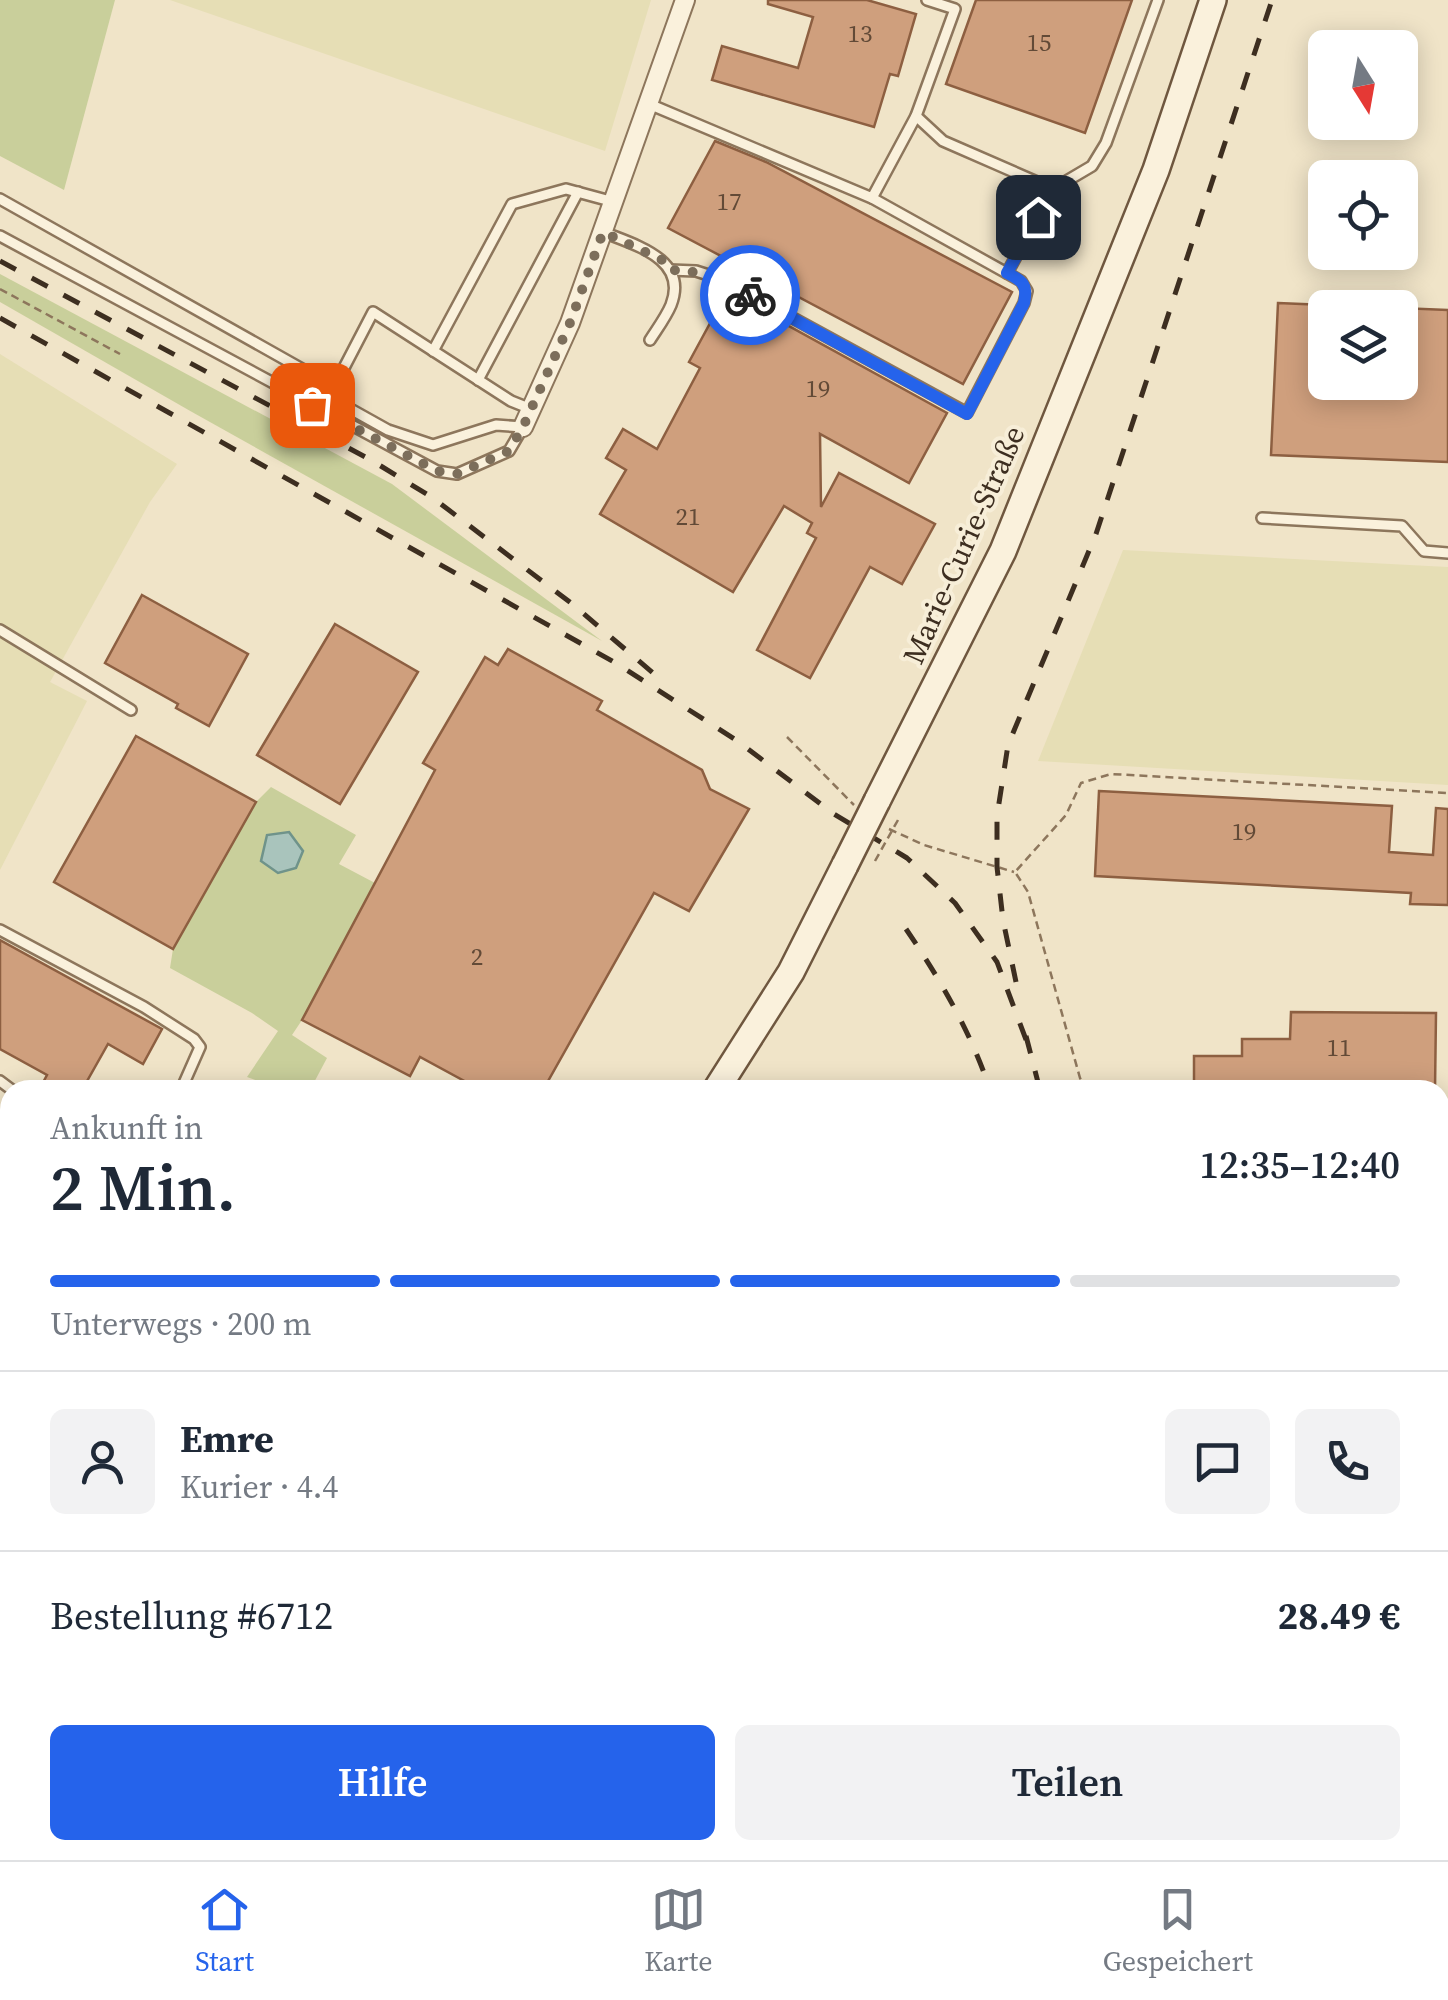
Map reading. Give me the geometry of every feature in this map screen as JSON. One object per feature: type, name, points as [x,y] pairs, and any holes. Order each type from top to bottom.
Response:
[{"type":"main road","name":"Marie-Curie-Straße","points":[[722,1080],[792,972],[1003,551],[1156,170],[1213,0]]},
{"type":"street","points":[[527,418],[570,323],[685,0]]},
{"type":"lane","points":[[872,198],[916,116],[957,4],[927,0]]},
{"type":"lane","points":[[1007,273],[1053,189],[1092,166],[1106,143],[1158,0]]},
{"type":"lane","points":[[649,104],[872,198],[1021,280],[1027,292],[967,414],[721,279],[696,271],[670,270]]},
{"type":"lane","points":[[916,116],[943,140],[1053,189]]},
{"type":"lane","points":[[433,351],[512,204],[566,189],[614,202]]},
{"type":"lane","points":[[478,380],[578,192]]},
{"type":"lane","points":[[0,199],[334,386]]},
{"type":"lane","points":[[603,232],[662,260],[670,270],[675,287],[670,305],[650,340]]},
{"type":"lane","points":[[0,236],[437,471],[457,474],[509,451],[527,418]]},
{"type":"lane","points":[[373,312],[510,401],[527,418],[433,445],[388,430],[336,401],[334,386],[373,312]]},
{"type":"lane","points":[[1262,518],[1402,526],[1424,551],[1448,553]]},
{"type":"lane","points":[[0,630],[131,710]]},
{"type":"lane","points":[[0,930],[144,1007],[194,1040],[200,1047],[186,1080]]},
{"type":"path","points":[[0,289],[120,354]]},
{"type":"path","points":[[1081,1080],[1028,892],[1015,872],[1066,815],[1081,783],[1111,774],[1448,793]]},
{"type":"path","points":[[876,861],[898,820]]},
{"type":"shaded area","points":[[170,0],[651,0],[605,151]]},
{"type":"shaded area","points":[[0,354],[177,464],[150,502],[50,682],[87,701],[0,870]]},
{"type":"shaded area","points":[[1123,550],[1448,567],[1448,785],[1038,761]]},
{"type":"green space","points":[[0,0],[115,0],[64,190],[0,156]]},
{"type":"green space","points":[[0,274],[392,484],[602,641],[0,302]]},
{"type":"green space","points":[[271,787],[356,835],[339,864],[375,883],[292,1035],[327,1058],[315,1080],[247,1077],[278,1031],[170,968],[173,949],[256,802]]},
{"type":"water","points":[[289,832],[303,851],[296,868],[278,873],[261,861],[267,835]]},
{"type":"building","points":[[768,0],[867,0],[916,14],[898,76],[890,74],[874,127],[712,80],[722,46],[798,68],[813,17],[768,4]]},
{"type":"building","points":[[976,0],[1132,0],[1085,133],[946,84]]},
{"type":"building","points":[[715,141],[766,162],[1012,292],[963,384],[668,228]]},
{"type":"building","points":[[727,292],[947,413],[909,483],[820,434],[821,507],[839,473],[935,524],[902,584],[870,567],[810,678],[757,650],[816,538],[807,533],[812,523],[784,506],[733,592],[600,514],[626,470],[606,458],[623,429],[657,449],[700,368],[689,362]]},
{"type":"building","points":[[1278,303],[1308,304],[1308,400],[1418,400],[1418,309],[1448,310],[1448,462],[1271,455]]},
{"type":"building","points":[[142,595],[248,654],[209,726],[105,663]]},
{"type":"building","points":[[335,624],[418,672],[340,804],[257,755]]},
{"type":"building","points":[[508,649],[602,701],[597,710],[702,770],[710,789],[749,809],[689,911],[654,893],[549,1080],[463,1080],[420,1057],[410,1076],[302,1020],[435,770],[423,763],[485,657],[498,665]]},
{"type":"building","points":[[136,736],[256,802],[173,949],[54,882]]},
{"type":"building","points":[[1099,791],[1392,806],[1389,852],[1433,855],[1436,808],[1448,809],[1448,905],[1410,904],[1411,893],[1095,876]]},
{"type":"building","points":[[0,940],[162,1029],[143,1064],[108,1044],[88,1080],[44,1080],[47,1075],[0,1049]]},
{"type":"building","points":[[1291,1012],[1436,1013],[1435,1080],[1194,1080],[1194,1056],[1242,1056],[1242,1039],[1290,1039]]},
{"type":"railway","points":[[1016,982],[997,867],[997,816],[1008,745],[1096,534],[1272,0]]},
{"type":"railway","points":[[0,261],[371,460],[433,498],[571,603],[653,673]]},
{"type":"railway","points":[[0,318],[614,662],[736,740],[834,814],[907,858],[955,903],[997,962],[1028,1045]]},
{"type":"railway","points":[[906,929],[954,1006],[986,1080]]},
{"type":"railway","points":[[1026,1036],[1037,1080]]},
{"type":"way so far","points":[[312,405],[437,471],[457,474],[509,451],[570,323],[603,232],[646,250],[670,270],[696,271],[750,295]]},
{"type":"route","points":[[750,295],[967,414],[1024,303],[1027,292],[1021,280],[1007,273],[1038,217]]}]
